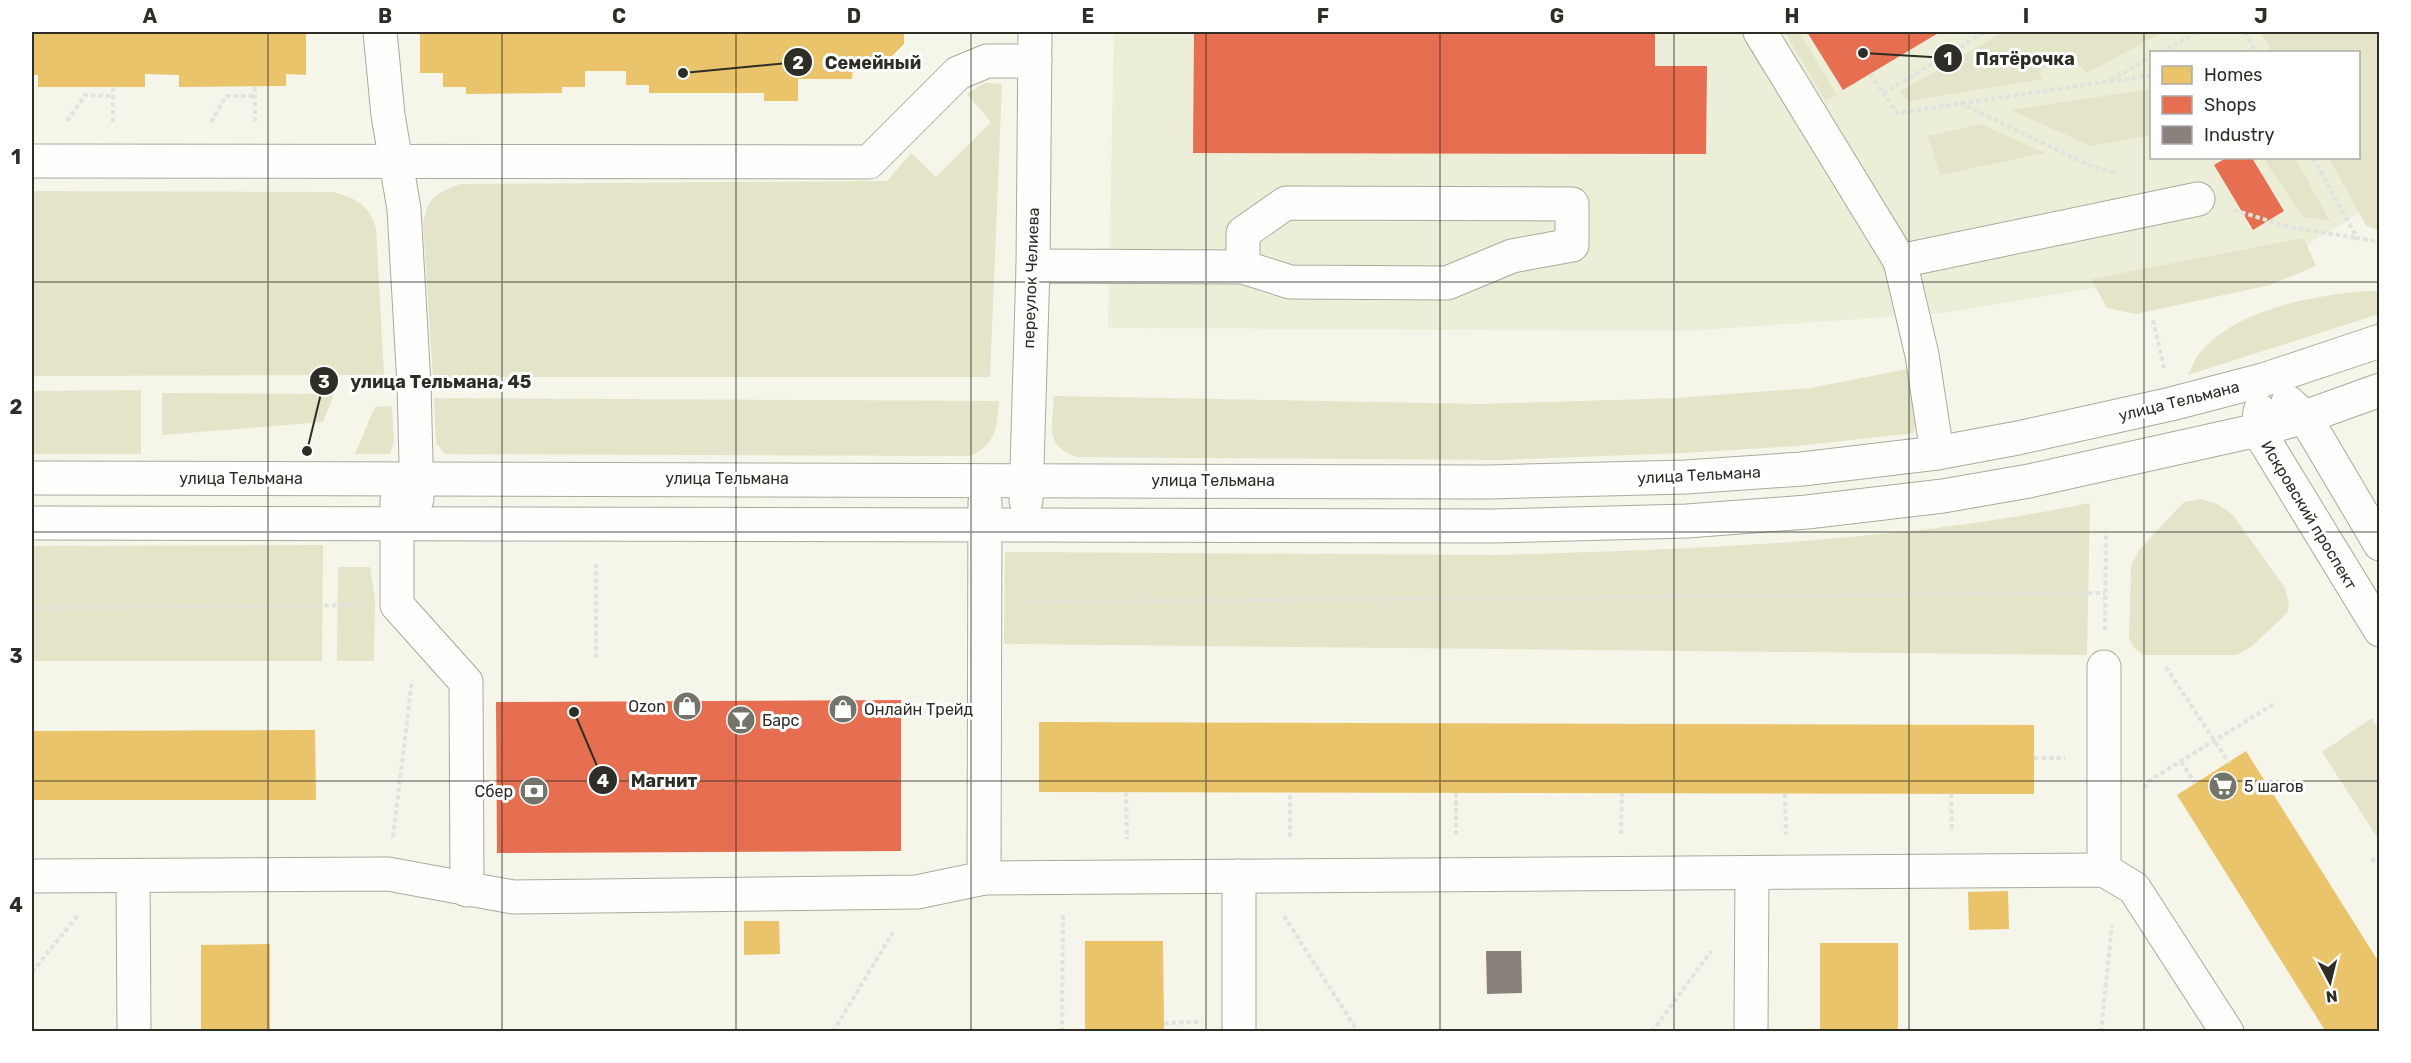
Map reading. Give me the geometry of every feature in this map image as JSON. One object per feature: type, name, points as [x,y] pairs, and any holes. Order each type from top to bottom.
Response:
[{"type":"street","points":[[380,32],[388,115],[404,209],[407,523],[397,605],[466,682],[467,890]]},
{"type":"street","points":[[1760,32],[1900,261],[1922,355],[1937,453]]},
{"type":"street","points":[[32,161],[869,162],[958,73],[1035,46]]},
{"type":"street","name":"переулок Челиева","points":[[1026,525],[1033,266],[1035,46]]},
{"type":"street","points":[[1900,261],[2198,199]]},
{"type":"street","points":[[1033,266],[1242,267],[1290,282],[1447,284],[1512,256],[1572,245],[1572,204],[1286,203],[1243,233],[1242,267]]},
{"type":"street","name":"улица Тельмана","points":[[32,478],[1477,482],[1686,477],[1802,469],[1937,453],[2067,428],[2263,381],[2379,341]]},
{"type":"street","points":[[2263,381],[2305,417],[2379,544]]},
{"type":"street","name":"Искровский проспект","points":[[2263,381],[2258,430],[2379,630]]},
{"type":"street","points":[[32,523],[1493,526],[1687,521],[1807,512],[1943,496],[2029,481],[2258,430],[2305,417],[2379,390]]},
{"type":"street","points":[[984,878],[985,479]]},
{"type":"street","points":[[2104,667],[2104,870]]},
{"type":"street","points":[[32,876],[388,874],[513,897],[917,892],[984,878],[2104,870],[2134,888],[2227,1032]]},
{"type":"street","points":[[1751,1032],[1752,873]]},
{"type":"street","points":[[121,876],[134,1032]]},
{"type":"street","points":[[1239,1032],[1249,876]]},
{"type":"path","points":[[1883,93],[1985,32]]},
{"type":"path","points":[[2162,51],[2198,32]]},
{"type":"path","points":[[2244,32],[2255,51]]},
{"type":"path","points":[[2106,82],[2150,58]]},
{"type":"path","points":[[1870,74],[1897,113],[2150,75]]},
{"type":"path","points":[[113,86],[113,132]]},
{"type":"path","points":[[255,87],[255,131]]},
{"type":"path","points":[[65,124],[86,95],[113,96]]},
{"type":"path","points":[[210,124],[226,96],[255,96]]},
{"type":"path","points":[[2314,159],[2356,237],[2379,242]]},
{"type":"path","points":[[2153,320],[2165,378]]},
{"type":"path","points":[[2104,667],[2106,532]]},
{"type":"path","points":[[596,558],[596,658]]},
{"type":"path","points":[[984,602],[2105,593]]},
{"type":"path","points":[[32,608],[397,605]]},
{"type":"path","points":[[2166,667],[2229,763]]},
{"type":"path","points":[[388,874],[413,670]]},
{"type":"path","points":[[2104,832],[2150,780],[2274,704]]},
{"type":"path","points":[[2034,758],[2045,758]]},
{"type":"path","points":[[2181,762],[2195,783]]},
{"type":"path","points":[[1126,792],[1127,877]]},
{"type":"path","points":[[2371,861],[2379,856]]},
{"type":"path","points":[[32,972],[121,876]]},
{"type":"path","points":[[1249,876],[1358,1032]]},
{"type":"path","points":[[1062,1032],[1064,878]]},
{"type":"path","points":[[833,1032],[917,892]]},
{"type":"path","points":[[2101,1032],[2112,920]]},
{"type":"path","points":[[1652,1032],[1716,945]]},
{"type":"shaded area","points":[[1114,32],[2379,32],[2379,201],[2291,255],[1944,313],[1689,331],[1108,328]]},
{"type":"shaded area","points":[[1785,32],[1799,32],[1837,95],[1826,101]]},
{"type":"shaded area","points":[[2003,32],[2163,32],[2087,73],[2071,57],[2038,71],[2043,79],[1908,101],[1900,92]]},
{"type":"shaded area","points":[[2260,32],[2379,32],[2379,231],[2366,225],[2330,159],[2360,159],[2360,51],[2271,51]]},
{"type":"shaded area","points":[[984,83],[1002,84],[990,377],[433,377],[423,223],[431,201],[439,194],[460,184],[887,181],[911,153],[936,177],[991,122],[967,94]]},
{"type":"shaded area","points":[[2150,89],[2150,135],[2091,146],[2011,110]]},
{"type":"shaded area","points":[[1980,124],[2045,153],[1940,175],[1928,136]]},
{"type":"shaded area","points":[[2264,159],[2296,159],[2330,221],[2303,217]]},
{"type":"shaded area","points":[[32,191],[333,192],[355,200],[365,207],[376,228],[384,375],[32,376]]},
{"type":"shaded area","points":[[2304,238],[2316,266],[2270,285],[2136,314],[2107,308],[2091,279]]},
{"type":"shaded area","points":[[2379,291],[2379,314],[2188,375],[2197,356],[2214,339],[2253,316],[2299,301]]},
{"type":"shaded area","points":[[1907,369],[1916,415],[1914,433],[1797,446],[1500,460],[1078,457],[1059,447],[1052,434],[1054,396],[1481,404],[1677,398],[1811,388]]},
{"type":"shaded area","points":[[141,390],[141,454],[32,454],[32,391]]},
{"type":"shaded area","points":[[162,393],[334,394],[323,422],[162,435]]},
{"type":"shaded area","points":[[434,398],[999,401],[994,434],[986,446],[971,456],[445,454],[436,443]]},
{"type":"shaded area","points":[[392,406],[394,441],[390,454],[355,454],[375,407]]},
{"type":"shaded area","points":[[2201,499],[2217,504],[2232,514],[2285,588],[2289,603],[2287,613],[2252,646],[2237,655],[2143,655],[2133,647],[2129,638],[2131,565],[2139,550],[2184,502]]},
{"type":"shaded area","points":[[2090,503],[2087,655],[1004,644],[1005,552],[1497,555],[1646,550],[1795,542],[1869,535],[1943,527]]},
{"type":"shaded area","points":[[323,545],[322,661],[32,661],[32,546]]},
{"type":"shaded area","points":[[338,567],[370,567],[375,598],[374,661],[337,661]]},
{"type":"shaded area","points":[[2372,718],[2379,730],[2379,840],[2322,752]]},
{"type":"building: Homes","points":[[32,32],[306,32],[306,75],[286,74],[286,86],[179,87],[179,75],[145,74],[145,87],[38,87],[38,75],[32,75]]},
{"type":"building: Homes","points":[[420,32],[904,32],[904,44],[880,68],[853,68],[852,79],[798,79],[798,101],[764,101],[764,93],[649,93],[649,85],[626,85],[626,71],[585,71],[585,87],[562,87],[562,93],[466,94],[466,87],[443,87],[443,73],[420,73]]},
{"type":"building: Homes","points":[[1039,722],[2034,725],[2034,794],[1039,792]]},
{"type":"building: Homes","points":[[315,730],[316,800],[32,800],[32,731]]},
{"type":"building: Homes","points":[[2246,751],[2380,964],[2380,1032],[2326,1032],[2177,795]]},
{"type":"building: Homes","points":[[2008,891],[2009,929],[1969,930],[1968,892]]},
{"type":"building: Homes","points":[[744,921],[779,921],[780,954],[744,955]]},
{"type":"building: Homes","points":[[1085,941],[1163,941],[1164,1032],[1085,1032]]},
{"type":"building: Homes","points":[[1820,943],[1898,943],[1898,1032],[1820,1032]]},
{"type":"building: Homes","points":[[270,944],[270,1032],[201,1032],[201,945]]},
{"type":"building: Shops","points":[[1194,32],[1655,32],[1655,66],[1707,66],[1706,154],[1193,153]]},
{"type":"building: Shops","points":[[1807,32],[1940,32],[1843,90]]},
{"type":"building: Shops","points":[[2224,159],[2253,159],[2284,211],[2253,230],[2214,165]]},
{"type":"building: Shops","points":[[901,700],[901,851],[497,853],[496,702]]},
{"type":"building: Industry","points":[[1486,951],[1521,951],[1522,993],[1487,994]]},
{"type":"place","name":"Пятёрочка","points":[[1863,53]]},
{"type":"place","name":"Семейный","points":[[683,73]]},
{"type":"place","name":"улица Тельмана, 45","points":[[307,451]]},
{"type":"place","name":"Ozon","points":[[687,706]]},
{"type":"place","name":"Онлайн Трейд","points":[[843,709]]},
{"type":"place","name":"Магнит","points":[[574,712]]},
{"type":"place","name":"Барс","points":[[741,720]]},
{"type":"place","name":"5 шагов","points":[[2223,786]]},
{"type":"place","name":"Сбер","points":[[534,791]]}]
